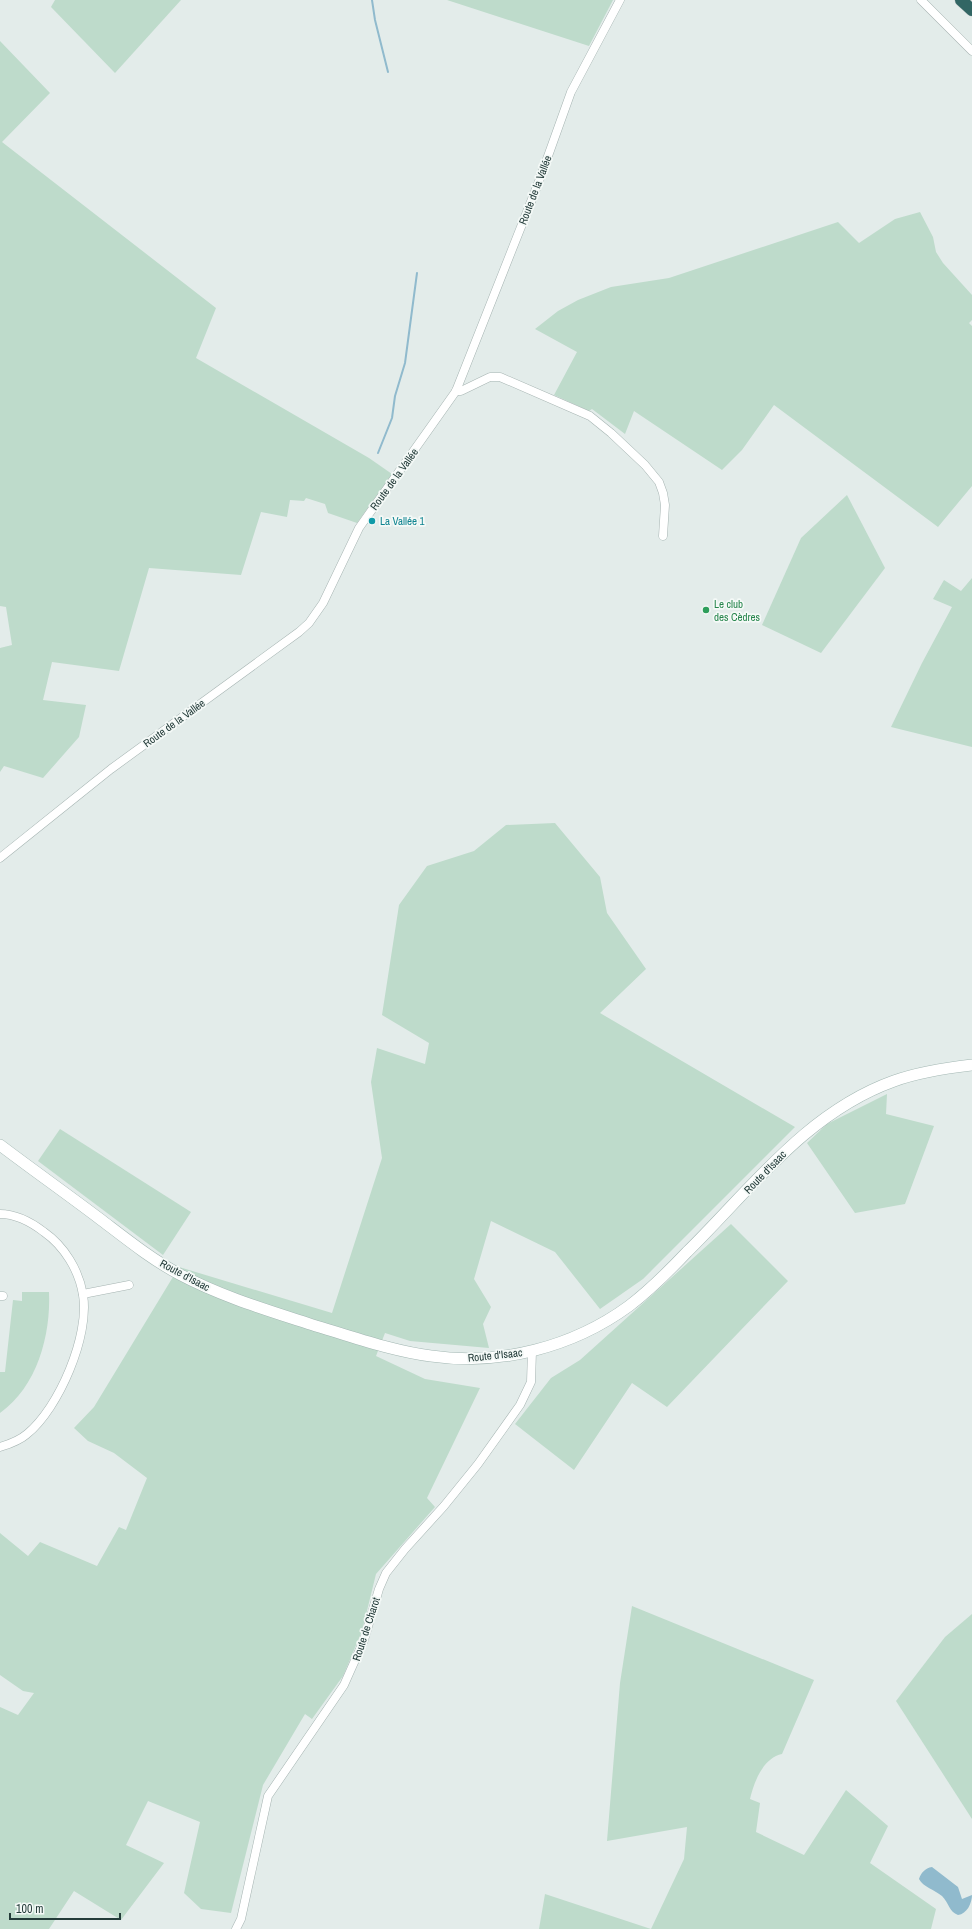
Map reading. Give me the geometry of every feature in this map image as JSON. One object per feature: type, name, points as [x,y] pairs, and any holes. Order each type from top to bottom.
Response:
[{"type":"highway","points":[[962,0],[972,10]]},
{"type":"street","name":"Route de la Vallée","points":[[0,858],[111,769],[309,623],[323,603],[349,547],[371,510],[449,403],[456,391],[538,184],[571,92],[620,0]]},
{"type":"street","points":[[921,0],[972,51]]},
{"type":"street","points":[[456,391],[466,389],[480,380],[490,377],[500,377],[590,416],[611,433],[645,465],[659,482],[663,492],[665,505],[663,536]]},
{"type":"street","name":"Route d'Isaac","points":[[0,1145],[164,1265],[179,1274],[218,1292],[355,1338],[412,1353],[449,1358],[485,1358],[532,1351],[571,1339],[595,1327],[629,1306],[688,1252],[797,1140],[838,1108],[895,1080],[925,1072],[972,1065]]},
{"type":"street","points":[[0,1214],[19,1217],[52,1237],[72,1263],[83,1294],[82,1328],[70,1371],[59,1392],[46,1414],[27,1434],[14,1443],[0,1447]]},
{"type":"street","points":[[83,1294],[129,1285]]},
{"type":"street","name":"Route de Charot","points":[[236,1929],[241,1919],[268,1796],[344,1685],[364,1640],[379,1589],[386,1574],[405,1549],[444,1506],[478,1464],[520,1406],[531,1382],[532,1351]]},
{"type":"green space","points":[[55,0],[181,0],[115,73],[51,7]]},
{"type":"green space","points":[[447,0],[613,0],[589,46]]},
{"type":"green space","points":[[0,41],[50,93],[2,142],[216,308],[196,358],[369,458],[392,474],[357,523],[328,513],[325,504],[306,498],[304,501],[290,500],[287,517],[261,512],[241,575],[149,568],[119,671],[52,662],[43,700],[86,705],[79,737],[43,778],[4,766],[0,772],[0,648],[12,645],[6,607],[0,606]]},
{"type":"green space","points":[[920,212],[933,237],[936,252],[943,263],[972,295],[972,320],[969,323],[972,326],[972,486],[938,527],[774,405],[742,450],[722,470],[634,411],[625,434],[592,409],[589,411],[554,395],[577,352],[535,329],[558,311],[578,300],[611,287],[669,278],[838,222],[859,243],[895,219]]},
{"type":"green space","points":[[847,495],[885,568],[821,653],[762,625],[801,538]]},
{"type":"green space","points":[[972,578],[972,747],[891,727],[922,663],[952,607],[933,599],[944,580],[961,591]]},
{"type":"green space","points":[[555,823],[600,877],[607,913],[646,969],[600,1013],[795,1127],[643,1279],[600,1309],[555,1252],[491,1221],[474,1279],[491,1307],[483,1324],[489,1348],[410,1341],[385,1333],[376,1356],[425,1379],[480,1388],[427,1498],[435,1507],[376,1574],[362,1631],[343,1676],[312,1719],[305,1714],[263,1785],[231,1913],[201,1909],[184,1893],[200,1822],[148,1801],[126,1845],[164,1863],[121,1920],[74,1891],[49,1929],[0,1929],[0,1707],[18,1715],[34,1693],[23,1691],[0,1675],[0,1533],[28,1556],[40,1542],[97,1566],[119,1527],[126,1530],[147,1478],[114,1453],[88,1441],[74,1428],[94,1407],[179,1267],[332,1313],[382,1158],[371,1082],[377,1048],[425,1064],[429,1043],[382,1015],[399,905],[427,866],[474,851],[506,825]]},
{"type":"green space","points":[[887,1094],[886,1114],[934,1126],[905,1204],[855,1213],[807,1143],[827,1124]]},
{"type":"green space","points":[[60,1129],[191,1212],[163,1255],[38,1161]]},
{"type":"green space","points":[[731,1224],[788,1281],[667,1407],[632,1383],[574,1470],[515,1424],[551,1378],[580,1360]]},
{"type":"green space","points":[[22,1292],[49,1292],[49,1308],[44,1342],[39,1359],[24,1389],[13,1402],[0,1413],[0,1372],[5,1372],[13,1300],[22,1301]]},
{"type":"green space","points":[[632,1606],[814,1680],[782,1754],[775,1756],[770,1760],[760,1772],[754,1785],[750,1799],[760,1803],[756,1832],[804,1855],[846,1790],[888,1826],[870,1863],[936,1909],[931,1929],[651,1929],[684,1859],[687,1827],[607,1841],[620,1683]]},
{"type":"green space","points":[[972,1614],[972,1819],[896,1701],[945,1637]]},
{"type":"green space","points":[[545,1894],[651,1929],[539,1929]]},
{"type":"water","points":[[932,1867],[958,1887],[962,1899],[972,1895],[970,1905],[964,1913],[958,1915],[955,1914],[942,1896],[921,1882],[919,1879],[922,1873],[927,1868]]},
{"type":"waterway","points":[[372,0],[375,20],[388,72]]},
{"type":"waterway","points":[[378,453],[392,418],[395,396],[405,363],[417,273]]},
{"type":"place","name":"La Vallée 1","points":[[372,521]]},
{"type":"place","name":"Le club des Cèdres","points":[[706,610]]}]
